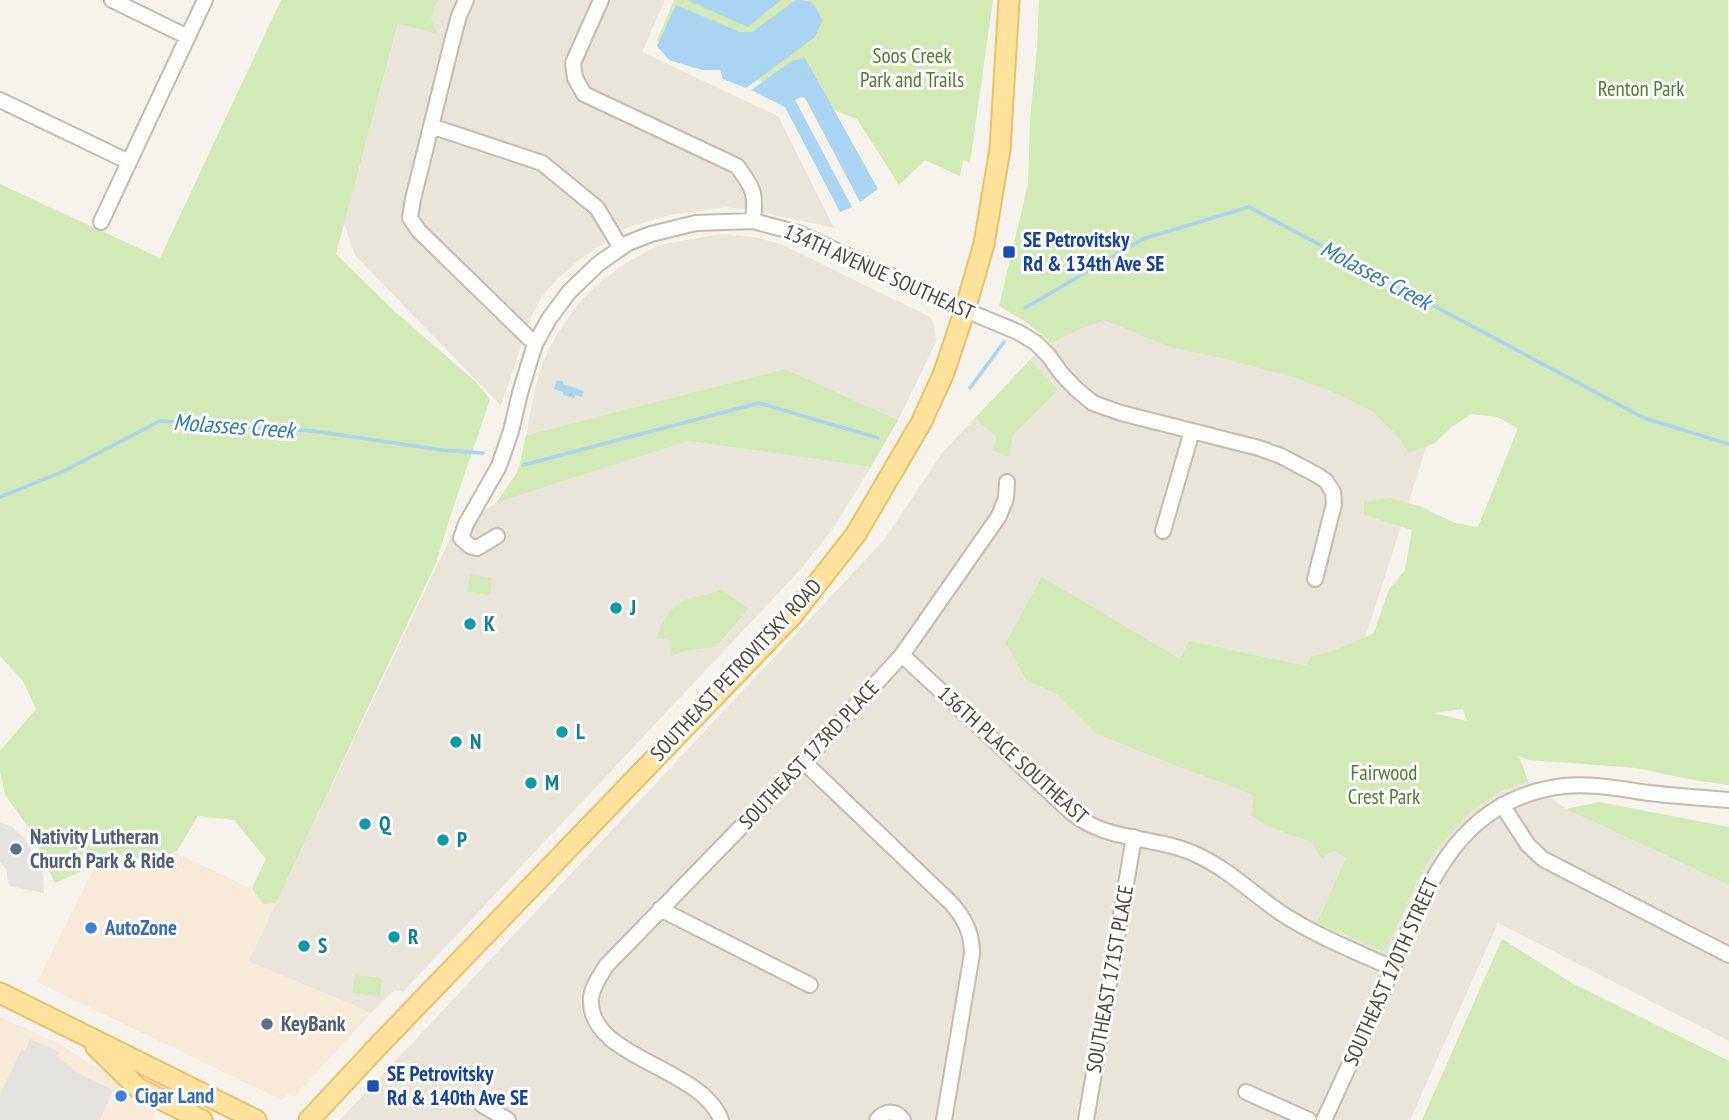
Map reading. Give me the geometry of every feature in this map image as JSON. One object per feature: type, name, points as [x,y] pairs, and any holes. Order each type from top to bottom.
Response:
[{"type":"main road","name":"SOUTHEAST PETROVITSKY ROAD","points":[[309,1120],[792,616],[856,534],[921,423],[943,375],[984,244],[1000,149],[1009,0]]},
{"type":"main road","points":[[0,993],[256,1120]]},
{"type":"main road","points":[[83,1034],[138,1088],[202,1120]]},
{"type":"street","points":[[112,0],[188,37]]},
{"type":"street","points":[[101,222],[205,0]]},
{"type":"street","points":[[466,0],[458,16],[410,218],[419,231],[536,344]]},
{"type":"street","points":[[601,0],[573,63],[575,78],[584,94],[737,166],[750,183],[755,199],[753,221]]},
{"type":"street","points":[[0,100],[129,162]]},
{"type":"street","points":[[431,126],[542,163],[597,208],[621,248]]},
{"type":"street","name":"134TH AVENUE SOUTHEAST","points":[[496,536],[477,548],[461,538],[466,524],[499,466],[536,344],[549,319],[569,292],[598,264],[628,243],[651,234],[695,223],[753,221],[798,233],[1018,332],[1036,343],[1076,389],[1093,402],[1121,413],[1259,448],[1317,474],[1333,492],[1334,504],[1315,579]]},
{"type":"street","points":[[1163,531],[1192,431]]},
{"type":"street","name":"SOUTHEAST 173RD PLACE","points":[[722,1120],[709,1100],[694,1087],[618,1045],[598,1027],[590,999],[594,988],[606,966],[804,762],[902,655],[999,516],[1006,498],[1007,482]]},
{"type":"street","name":"136TH PLACE SOUTHEAST","points":[[902,655],[1079,818],[1097,829],[1169,845],[1196,854],[1237,879],[1301,926],[1392,968]]},
{"type":"street","points":[[804,762],[951,903],[968,926],[972,954],[944,1120]]},
{"type":"street","name":"SOUTHEAST 170TH STREET","points":[[1324,1120],[1423,895],[1443,860],[1470,830],[1502,805],[1547,789],[1579,785],[1729,800]]},
{"type":"street","points":[[1502,805],[1528,845],[1543,859],[1729,955]]},
{"type":"street","name":"SOUTHEAST 171ST PLACE","points":[[1086,1120],[1134,837]]},
{"type":"street","points":[[660,909],[810,985]]},
{"type":"street","points":[[1246,1093],[1310,1120]]},
{"type":"street","points":[[482,1105],[508,1120]]},
{"type":"street","points":[[877,1120],[889,1112],[898,1114],[903,1120]]},
{"type":"shaded area","points":[[405,0],[665,0],[642,52],[778,116],[834,228],[725,207],[669,215],[626,228],[578,261],[557,279],[541,298],[531,317],[501,406],[355,255],[344,224]]},
{"type":"shaded area","points":[[722,234],[754,237],[781,244],[930,317],[936,342],[898,420],[785,369],[526,435],[543,361],[576,306],[604,279],[659,245]]},
{"type":"shaded area","points":[[1090,304],[1434,423],[1349,695],[1508,730],[1528,781],[1566,809],[1729,885],[1729,1041],[1498,923],[1410,1120],[340,1120],[884,540],[942,453],[1030,360]]},
{"type":"shaded area","points":[[688,441],[871,467],[832,530],[801,569],[403,992],[395,990],[371,1013],[248,961],[454,530],[496,503]]},
{"type":"shaded area","name":"Nativity Lutheran Church Park & Ride","points":[[0,822],[12,827],[25,839],[38,859],[43,875],[44,893],[9,886],[6,869],[0,862]]},
{"type":"shaded area","points":[[116,824],[277,901],[249,961],[371,1013],[294,1097],[288,1094],[282,1100],[37,982]]},
{"type":"shaded area","points":[[0,1017],[60,1044],[158,1105],[151,1120],[0,1120]]},
{"type":"shaded area","points":[[30,1039],[59,1052],[58,1057],[78,1073],[113,1090],[100,1120],[0,1120],[0,1094],[22,1049],[25,1051]]},
{"type":"green space","points":[[281,0],[439,0],[431,19],[438,34],[398,24],[336,254],[393,310],[476,382],[490,399],[436,563],[276,903],[263,904],[252,888],[266,859],[234,820],[198,816],[177,851],[145,864],[115,853],[55,883],[29,828],[5,795],[0,771],[0,751],[36,709],[23,681],[0,656],[0,184],[160,258]]},
{"type":"green space","name":"Soos Creek Park and Trails","points":[[674,0],[993,0],[970,163],[963,160],[960,176],[925,160],[899,185],[857,119],[657,41]]},
{"type":"green space","points":[[1039,0],[1728,0],[1729,785],[1636,768],[1529,760],[1519,756],[1528,781],[1497,793],[1469,813],[1433,854],[1418,879],[1387,948],[1383,951],[1317,923],[1346,858],[1334,850],[1322,858],[1311,842],[1269,827],[1251,815],[1254,797],[1246,792],[1097,734],[1057,694],[1026,680],[1005,644],[1042,577],[1180,659],[1189,641],[1306,666],[1311,657],[1374,633],[1389,589],[1405,570],[1412,530],[1364,515],[1364,502],[1390,498],[1419,506],[1455,523],[1478,527],[1518,428],[1497,417],[1471,414],[1435,443],[1409,453],[1398,436],[1372,411],[1338,394],[1293,377],[1170,347],[1104,320],[1051,343],[1026,322],[999,306],[1028,184],[1030,120]],"holes":[[[1463,709],[1467,721],[1432,713]]]},
{"type":"green space","points":[[1030,360],[1058,390],[1013,435],[1009,457],[992,450],[996,437],[975,418]]},
{"type":"green space","points":[[785,369],[898,420],[871,467],[688,441],[496,503],[518,471],[526,435]]},
{"type":"green space","points":[[470,575],[492,578],[490,595],[468,592]]},
{"type":"green space","points":[[721,589],[748,609],[716,647],[684,651],[670,657],[671,640],[657,638],[668,615],[682,601]]},
{"type":"green space","points":[[1599,802],[1729,827],[1729,885],[1566,809]]},
{"type":"green space","points":[[1502,939],[1572,983],[1729,1061],[1729,1120],[1422,1120]]},
{"type":"green space","points":[[355,975],[382,978],[380,996],[352,993]]},
{"type":"water","points":[[687,0],[781,0],[748,27]]},
{"type":"water","points":[[796,0],[811,3],[818,11],[822,21],[815,37],[746,88],[723,79],[720,70],[702,70],[669,60],[657,46],[676,5],[740,32],[752,32]]},
{"type":"water","points":[[805,58],[878,189],[860,202],[804,96],[795,100],[852,207],[840,212],[785,107],[751,90],[792,61]]},
{"type":"water","points":[[557,380],[584,391],[582,397],[563,395],[563,392],[554,389]]},
{"type":"waterway","name":"Molasses Creek","points":[[1025,308],[1143,239],[1249,207],[1644,418],[1729,444]]},
{"type":"waterway","name":"Molasses Creek","points":[[970,388],[1004,342]]},
{"type":"waterway","name":"Molasses Creek","points":[[523,465],[759,403],[878,438]]},
{"type":"waterway","name":"Molasses Creek","points":[[0,497],[62,472],[160,421],[313,431],[442,450],[483,453]]},
{"type":"place","name":"SE Petrovitsky Rd & 134th Ave SE","points":[[1009,252]]},
{"type":"place","name":"J","points":[[616,608]]},
{"type":"place","name":"K","points":[[470,624]]},
{"type":"place","name":"L","points":[[562,732]]},
{"type":"place","name":"N","points":[[456,742]]},
{"type":"place","name":"M","points":[[531,783]]},
{"type":"place","name":"Q","points":[[365,824]]},
{"type":"place","name":"P","points":[[443,840]]},
{"type":"place","name":"Nativity Lutheran Church Park & Ride","points":[[16,849]]},
{"type":"place","name":"AutoZone","points":[[91,928]]},
{"type":"place","name":"R","points":[[394,937]]},
{"type":"place","name":"S","points":[[304,946]]},
{"type":"place","name":"KeyBank","points":[[267,1024]]},
{"type":"place","name":"SE Petrovitsky Rd & 140th Ave SE","points":[[373,1086]]},
{"type":"place","name":"Cigar Land","points":[[121,1096]]},
{"type":"park label","name":"Renton Park","points":[[1641,89]]},
{"type":"park label","name":"Fairwood Crest Park","points":[[1384,785]]}]
